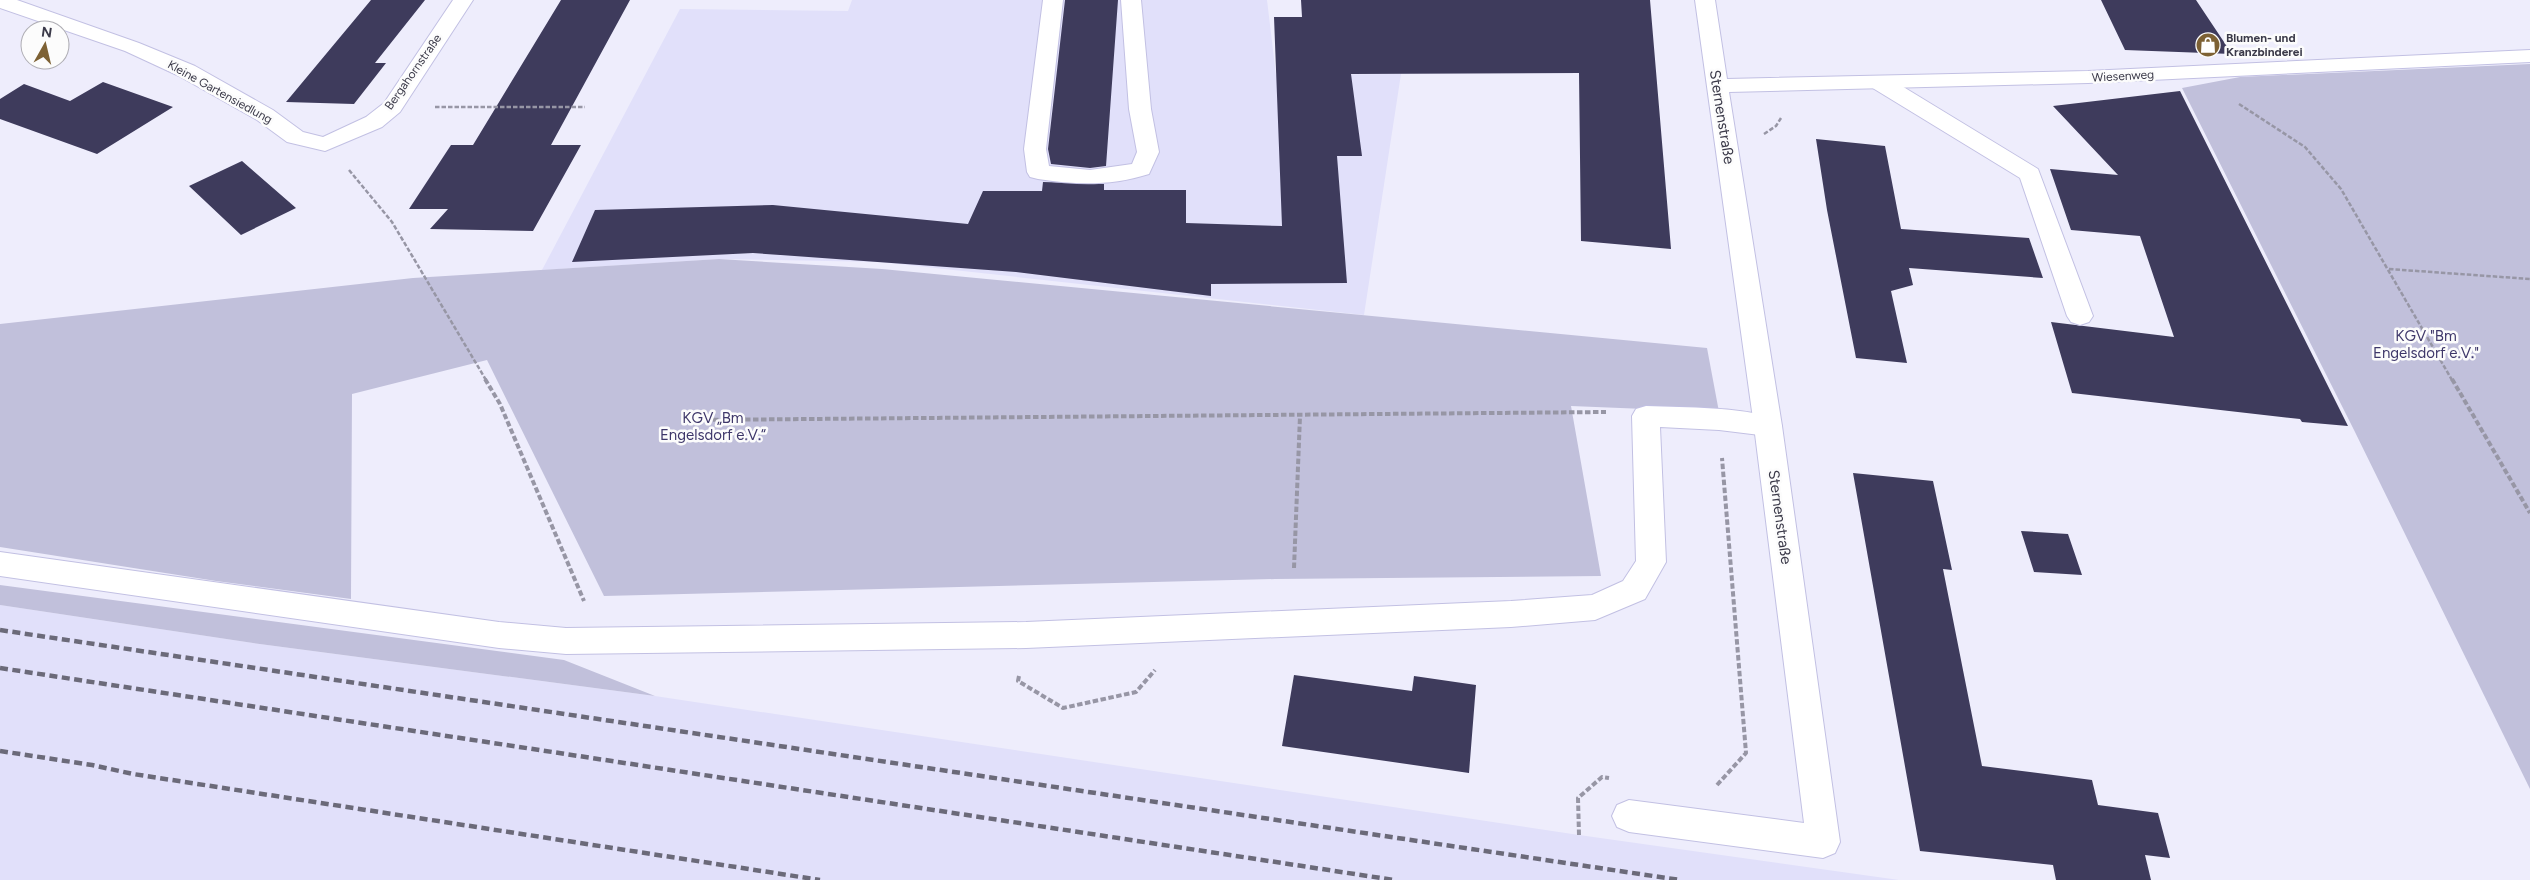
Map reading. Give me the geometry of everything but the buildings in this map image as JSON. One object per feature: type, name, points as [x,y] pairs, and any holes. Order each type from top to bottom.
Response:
[{"type":"street","name":"Bergahornstraße","points":[[325,144],[374,122],[392,107],[463,0]]},
{"type":"street","points":[[1053,0],[1035,149],[1038,172],[1072,178],[1118,177],[1141,169],[1148,152],[1140,109],[1131,0]]},
{"type":"street","name":"Sternenstraße","points":[[1629,816],[1823,842],[1768,426],[1705,0]]},
{"type":"street","name":"Kleine Gartensiedlung","points":[[0,1],[132,46],[186,71],[265,115],[295,137],[325,144]]},
{"type":"street","name":"Wiesenweg","points":[[1717,86],[2088,77],[2530,56]]},
{"type":"street","points":[[1879,82],[2030,174],[2080,316]]},
{"type":"street","points":[[0,564],[499,635],[566,642],[1026,635],[1501,614],[1595,607],[1634,590],[1651,562],[1646,416],[1719,420],[1768,426]]},
{"type":"path","points":[[1729,157],[1776,126],[1804,84]]},
{"type":"path","points":[[2233,100],[2305,147],[2341,189],[2530,513]]},
{"type":"path","points":[[392,107],[585,107]]},
{"type":"path","points":[[325,144],[392,222],[500,404],[602,640]]},
{"type":"path","points":[[2388,269],[2530,279]]},
{"type":"path","points":[[697,420],[1300,416],[1626,411],[1646,416]]},
{"type":"path","points":[[1294,568],[1300,416]]},
{"type":"path","points":[[1715,787],[1746,753],[1719,420]]},
{"type":"path","points":[[1026,635],[1018,681],[1063,708],[1136,692],[1191,627]]},
{"type":"path","points":[[1579,835],[1578,798],[1602,777],[1611,778]]},
{"type":"shaded area","points":[[852,0],[1267,0],[1276,75],[1401,74],[1364,315],[880,262],[719,259],[542,270],[680,9],[848,11]]},
{"type":"shaded area","points":[[0,605],[253,643],[655,696],[1579,835],[1899,880],[0,880]]},
{"type":"green space","name":"KGV \"Bm Engelsdorf e.V.\"","points":[[2530,64],[2530,789],[2354,430],[2182,88],[2240,77]]},
{"type":"green space","name":"KGV „Bm Engelsdorf e.V.“","points":[[719,259],[882,269],[1707,348],[1719,412],[1571,406],[1601,576],[1275,579],[604,596],[487,360],[352,394],[351,599],[216,581],[0,547],[0,324],[413,278]]},
{"type":"green space","points":[[0,585],[564,660],[655,696],[253,643],[0,605]]},
{"type":"railway","points":[[0,630],[1680,880]]},
{"type":"railway","points":[[0,668],[1394,880]]},
{"type":"railway","points":[[0,751],[92,765],[133,774],[820,880]]},
{"type":"place","name":"Blumen- und Kranzbinderei","points":[[2208,45]]}]
